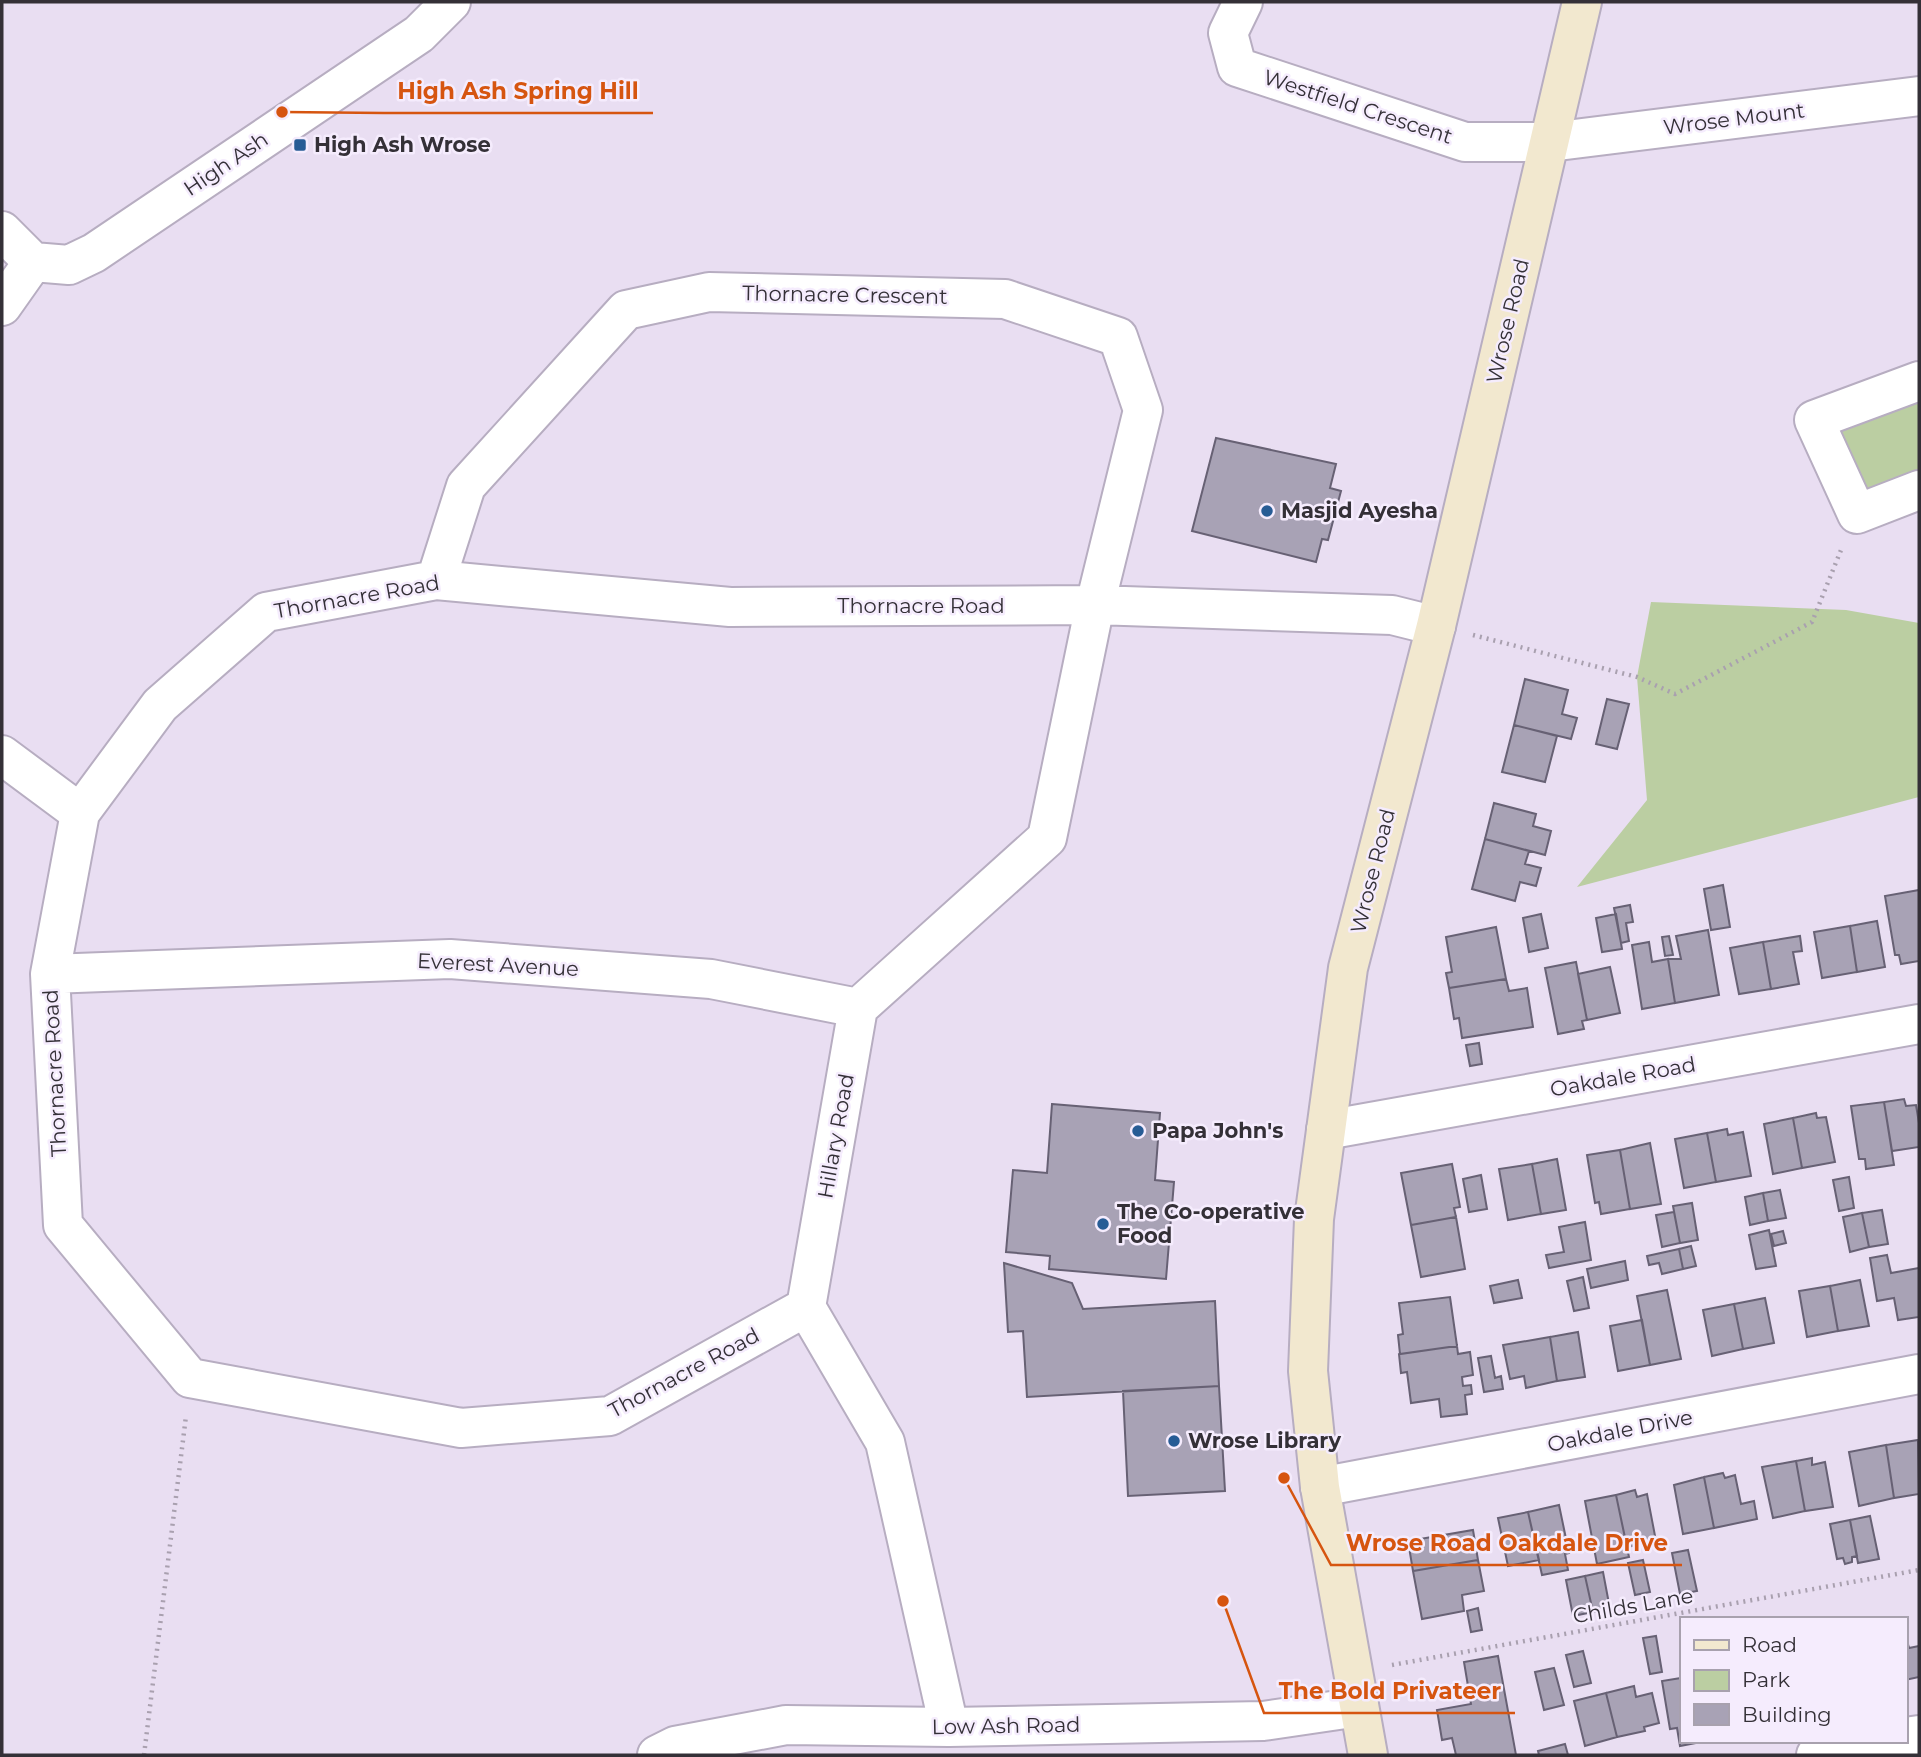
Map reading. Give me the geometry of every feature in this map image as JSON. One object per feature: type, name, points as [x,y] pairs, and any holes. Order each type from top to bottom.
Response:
[{"type":"street","name":"High Ash","points":[[33,262],[69,265],[94,253],[419,34],[451,2]]},
{"type":"street","name":"Westfield Crescent","points":[[1243,2],[1228,33],[1237,67],[1465,142],[1550,142]]},
{"type":"street","name":"Wrose Road","points":[[1368,1755],[1320,1487],[1308,1371],[1314,1219],[1348,968],[1436,626],[1582,2]]},
{"type":"street","name":"Wrose Mount","points":[[1550,142],[1919,96]]},
{"type":"street","points":[[2,231],[33,262],[2,306]]},
{"type":"street","name":"Thornacre Crescent","points":[[436,580],[466,486],[626,310],[709,292],[1005,299],[1118,337],[1143,410],[1095,605]]},
{"type":"street","points":[[1919,381],[1814,420],[1857,514],[1919,490]]},
{"type":"street","name":"Thornacre Road","points":[[806,1307],[610,1416],[461,1428],[190,1378],[64,1225],[50,974],[80,813],[160,705],[267,612],[436,580],[730,607],[1095,605],[1392,615],[1436,626]]},
{"type":"street","points":[[858,1008],[1047,838],[1095,605]]},
{"type":"street","points":[[2,755],[80,813]]},
{"type":"street","name":"Everest Avenue","points":[[50,974],[450,958],[711,979],[858,1008]]},
{"type":"street","name":"Hillary Road","points":[[806,1307],[858,1008]]},
{"type":"street","name":"Oakdale Road","points":[[1326,1130],[1919,1024]]},
{"type":"street","points":[[806,1307],[885,1442],[949,1727]]},
{"type":"street","name":"Oakdale Drive","points":[[1320,1487],[1919,1374]]},
{"type":"street","name":"Low Ash Road","points":[[657,1755],[676,1746],[949,1727],[1262,1721],[1356,1689]]},
{"type":"street","points":[[1816,1755],[1876,1743]]},
{"type":"path","points":[[1436,626],[1637,677],[1675,694],[1812,622],[1857,514]]},
{"type":"path","points":[[144,1755],[190,1378]]},
{"type":"path","name":"Childs Lane","points":[[1697,1617],[1919,1570]]},
{"type":"path","name":"Childs Lane","points":[[1356,1689],[1680,1621]]},
{"type":"green space","points":[[1919,389],[1919,481],[1863,502],[1825,424]]},
{"type":"green space","points":[[1651,602],[1846,610],[1919,623],[1919,797],[1577,887],[1647,800],[1637,677]]},
{"type":"building","name":"Masjid Ayesha","points":[[1216,438],[1336,464],[1330,488],[1341,491],[1328,540],[1322,539],[1316,562],[1192,531]]},
{"type":"building","points":[[1525,679],[1568,690],[1562,714],[1577,718],[1571,739],[1514,725]]},
{"type":"building","points":[[1607,699],[1629,704],[1617,749],[1596,744]]},
{"type":"building","points":[[1514,725],[1557,736],[1545,782],[1502,772]]},
{"type":"building","points":[[1494,803],[1536,814],[1533,826],[1551,831],[1545,855],[1485,839]]},
{"type":"building","points":[[1485,839],[1529,851],[1525,864],[1541,868],[1536,886],[1520,882],[1515,901],[1472,889]]},
{"type":"building","points":[[1723,885],[1730,927],[1711,930],[1704,889]]},
{"type":"building","points":[[1919,890],[1919,961],[1901,964],[1899,955],[1895,955],[1885,896]]},
{"type":"building","points":[[1630,905],[1633,922],[1626,923],[1629,941],[1621,943],[1614,908]]},
{"type":"building","points":[[1541,914],[1548,948],[1529,952],[1523,918]]},
{"type":"building","points":[[1616,914],[1622,949],[1602,952],[1596,918]]},
{"type":"building","points":[[1877,921],[1885,967],[1857,972],[1850,926]]},
{"type":"building","points":[[1850,926],[1857,972],[1822,978],[1814,932]]},
{"type":"building","points":[[1496,927],[1506,979],[1449,988],[1446,973],[1452,972],[1446,937]]},
{"type":"building","points":[[1708,930],[1719,995],[1675,1003],[1668,959],[1681,959],[1676,936]]},
{"type":"building","points":[[1669,936],[1673,955],[1665,956],[1662,937]]},
{"type":"building","points":[[1800,936],[1802,951],[1793,952],[1799,984],[1771,989],[1763,942]]},
{"type":"building","points":[[1649,942],[1652,962],[1668,959],[1675,1003],[1642,1009],[1632,945]]},
{"type":"building","points":[[1763,942],[1771,989],[1739,994],[1730,948]]},
{"type":"building","points":[[1576,962],[1587,1020],[1582,1021],[1584,1029],[1558,1034],[1545,968]]},
{"type":"building","points":[[1610,967],[1620,1013],[1587,1020],[1578,974]]},
{"type":"building","points":[[1506,979],[1509,991],[1527,988],[1533,1027],[1462,1038],[1459,1018],[1454,1019],[1449,988]]},
{"type":"building","points":[[1479,1043],[1482,1064],[1470,1066],[1466,1045]]},
{"type":"building","points":[[1904,1099],[1906,1106],[1916,1105],[1919,1147],[1892,1151],[1884,1102]]},
{"type":"building","points":[[1884,1102],[1894,1165],[1866,1169],[1865,1159],[1859,1159],[1851,1106]]},
{"type":"building","points":[[1052,1104],[1160,1113],[1155,1180],[1174,1182],[1166,1279],[1049,1269],[1050,1256],[1006,1252],[1013,1170],[1047,1173]]},
{"type":"building","points":[[1816,1113],[1817,1118],[1826,1117],[1835,1162],[1802,1168],[1793,1118]]},
{"type":"building","points":[[1793,1118],[1802,1168],[1773,1174],[1764,1124]]},
{"type":"building","points":[[1727,1129],[1728,1135],[1743,1132],[1751,1176],[1716,1182],[1707,1133]]},
{"type":"building","points":[[1707,1133],[1716,1182],[1684,1188],[1675,1139]]},
{"type":"building","points":[[1650,1143],[1661,1204],[1630,1209],[1620,1150]]},
{"type":"building","points":[[1620,1150],[1630,1209],[1601,1214],[1599,1202],[1595,1203],[1587,1155]]},
{"type":"building","points":[[1557,1159],[1566,1210],[1541,1214],[1532,1164]]},
{"type":"building","points":[[1452,1164],[1460,1207],[1454,1208],[1456,1217],[1411,1225],[1401,1173]]},
{"type":"building","points":[[1532,1164],[1541,1214],[1508,1220],[1499,1169]]},
{"type":"building","points":[[1481,1175],[1487,1209],[1469,1212],[1463,1179]]},
{"type":"building","points":[[1849,1177],[1854,1208],[1839,1211],[1833,1180]]},
{"type":"building","points":[[1780,1190],[1786,1218],[1768,1221],[1763,1193]]},
{"type":"building","points":[[1763,1193],[1768,1221],[1750,1225],[1745,1197]]},
{"type":"building","points":[[1692,1203],[1698,1240],[1680,1243],[1673,1206]]},
{"type":"building","points":[[1882,1210],[1888,1244],[1869,1247],[1862,1213]]},
{"type":"building","points":[[1674,1212],[1680,1243],[1662,1247],[1656,1215]]},
{"type":"building","points":[[1862,1213],[1869,1247],[1850,1252],[1843,1217]]},
{"type":"building","points":[[1456,1217],[1465,1269],[1421,1277],[1411,1225]]},
{"type":"building","points":[[1585,1222],[1591,1260],[1549,1268],[1546,1255],[1564,1252],[1559,1227]]},
{"type":"building","points":[[1769,1230],[1776,1266],[1756,1269],[1749,1235]]},
{"type":"building","points":[[1783,1231],[1786,1243],[1774,1246],[1771,1234]]},
{"type":"building","points":[[1691,1246],[1696,1266],[1683,1269],[1679,1249]]},
{"type":"building","points":[[1679,1249],[1683,1269],[1662,1274],[1659,1263],[1649,1265],[1647,1256]]},
{"type":"building","points":[[1887,1255],[1891,1273],[1919,1268],[1919,1317],[1898,1320],[1894,1298],[1877,1301],[1870,1258]]},
{"type":"building","points":[[1625,1261],[1628,1280],[1591,1288],[1587,1269]]},
{"type":"building","points":[[1004,1263],[1072,1283],[1083,1309],[1215,1301],[1219,1386],[1027,1397],[1023,1331],[1008,1332]]},
{"type":"building","points":[[1583,1277],[1589,1308],[1574,1311],[1567,1281]]},
{"type":"building","points":[[1518,1280],[1522,1298],[1494,1303],[1490,1286]]},
{"type":"building","points":[[1860,1280],[1869,1326],[1838,1331],[1830,1286]]},
{"type":"building","points":[[1830,1286],[1838,1331],[1807,1337],[1799,1291]]},
{"type":"building","points":[[1667,1290],[1681,1359],[1650,1365],[1637,1296]]},
{"type":"building","points":[[1450,1297],[1457,1346],[1400,1354],[1398,1335],[1403,1334],[1399,1303]]},
{"type":"building","points":[[1765,1298],[1774,1343],[1743,1349],[1734,1304]]},
{"type":"building","points":[[1734,1304],[1743,1349],[1712,1356],[1703,1310]]},
{"type":"building","points":[[1642,1320],[1650,1365],[1618,1371],[1610,1326]]},
{"type":"building","points":[[1578,1332],[1585,1377],[1557,1381],[1550,1337]]},
{"type":"building","points":[[1550,1337],[1557,1381],[1526,1388],[1524,1376],[1510,1379],[1503,1345]]},
{"type":"building","points":[[1457,1346],[1458,1354],[1470,1352],[1473,1375],[1462,1377],[1463,1386],[1471,1385],[1472,1394],[1465,1395],[1467,1414],[1441,1417],[1439,1399],[1411,1403],[1407,1372],[1401,1373],[1399,1354]]},
{"type":"building","points":[[1491,1356],[1495,1378],[1501,1376],[1503,1389],[1484,1392],[1478,1358]]},
{"type":"building","name":"Wrose Library","points":[[1219,1386],[1225,1491],[1128,1496],[1123,1391]]},
{"type":"building","points":[[1918,1440],[1919,1494],[1894,1498],[1886,1445]]},
{"type":"building","points":[[1886,1445],[1894,1498],[1859,1506],[1849,1452]]},
{"type":"building","points":[[1812,1458],[1812,1465],[1825,1462],[1833,1507],[1805,1511],[1796,1461]]},
{"type":"building","points":[[1796,1461],[1805,1511],[1773,1518],[1762,1467]]},
{"type":"building","points":[[1723,1473],[1725,1478],[1735,1475],[1741,1504],[1754,1501],[1757,1519],[1714,1528],[1704,1477]]},
{"type":"building","points":[[1704,1477],[1714,1528],[1683,1534],[1674,1485]]},
{"type":"building","points":[[1635,1490],[1637,1497],[1647,1494],[1656,1541],[1627,1547],[1616,1495]]},
{"type":"building","points":[[1616,1495],[1629,1557],[1597,1564],[1585,1501]]},
{"type":"building","points":[[1559,1505],[1569,1553],[1565,1554],[1568,1570],[1542,1575],[1528,1512]]},
{"type":"building","points":[[1528,1512],[1539,1560],[1508,1566],[1498,1518]]},
{"type":"building","points":[[1870,1516],[1879,1559],[1858,1563],[1850,1520]]},
{"type":"building","points":[[1850,1520],[1857,1556],[1852,1557],[1852,1562],[1845,1564],[1843,1558],[1837,1559],[1830,1524]]},
{"type":"building","points":[[1473,1530],[1478,1560],[1413,1571],[1408,1541]]},
{"type":"building","points":[[1688,1550],[1697,1591],[1680,1594],[1672,1553]]},
{"type":"building","points":[[1478,1560],[1484,1591],[1462,1595],[1464,1611],[1422,1619],[1413,1571]]},
{"type":"building","points":[[1643,1560],[1650,1592],[1635,1595],[1628,1563]]},
{"type":"building","points":[[1603,1572],[1610,1609],[1593,1612],[1585,1576]]},
{"type":"building","points":[[1585,1576],[1593,1612],[1573,1616],[1566,1580]]},
{"type":"building","points":[[1478,1608],[1482,1630],[1471,1632],[1467,1611]]},
{"type":"building","points":[[1656,1636],[1662,1672],[1650,1674],[1643,1638]]},
{"type":"building","points":[[1907,1640],[1909,1648],[1919,1646],[1919,1677],[1907,1680]]},
{"type":"building","points":[[1583,1651],[1591,1683],[1574,1687],[1566,1655]]},
{"type":"building","points":[[1498,1656],[1516,1755],[1456,1755],[1452,1738],[1442,1740],[1437,1710],[1471,1704],[1464,1662]]},
{"type":"building","points":[[1554,1668],[1564,1705],[1544,1710],[1535,1672]]},
{"type":"building","points":[[1680,1678],[1680,1743],[1696,1743],[1680,1746],[1677,1728],[1670,1729],[1662,1681]]},
{"type":"building","points":[[1634,1686],[1636,1697],[1652,1693],[1659,1723],[1644,1727],[1645,1731],[1617,1737],[1606,1693]]},
{"type":"building","points":[[1606,1693],[1617,1737],[1585,1746],[1574,1701]]},
{"type":"building","points":[[1565,1744],[1568,1755],[1539,1755],[1538,1751]]},
{"type":"place","name":"High Ash Spring Hill","points":[[282,112]]},
{"type":"place","name":"High Ash Wrose","points":[[300,145]]},
{"type":"place","name":"Masjid Ayesha","points":[[1267,511]]},
{"type":"place","name":"Papa John's","points":[[1138,1131]]},
{"type":"place","name":"The Co-operative Food","points":[[1103,1224]]},
{"type":"place","name":"Wrose Library","points":[[1174,1441]]},
{"type":"place","name":"Wrose Road Oakdale Drive","points":[[1284,1478]]},
{"type":"place","name":"The Bold Privateer","points":[[1223,1601]]}]
